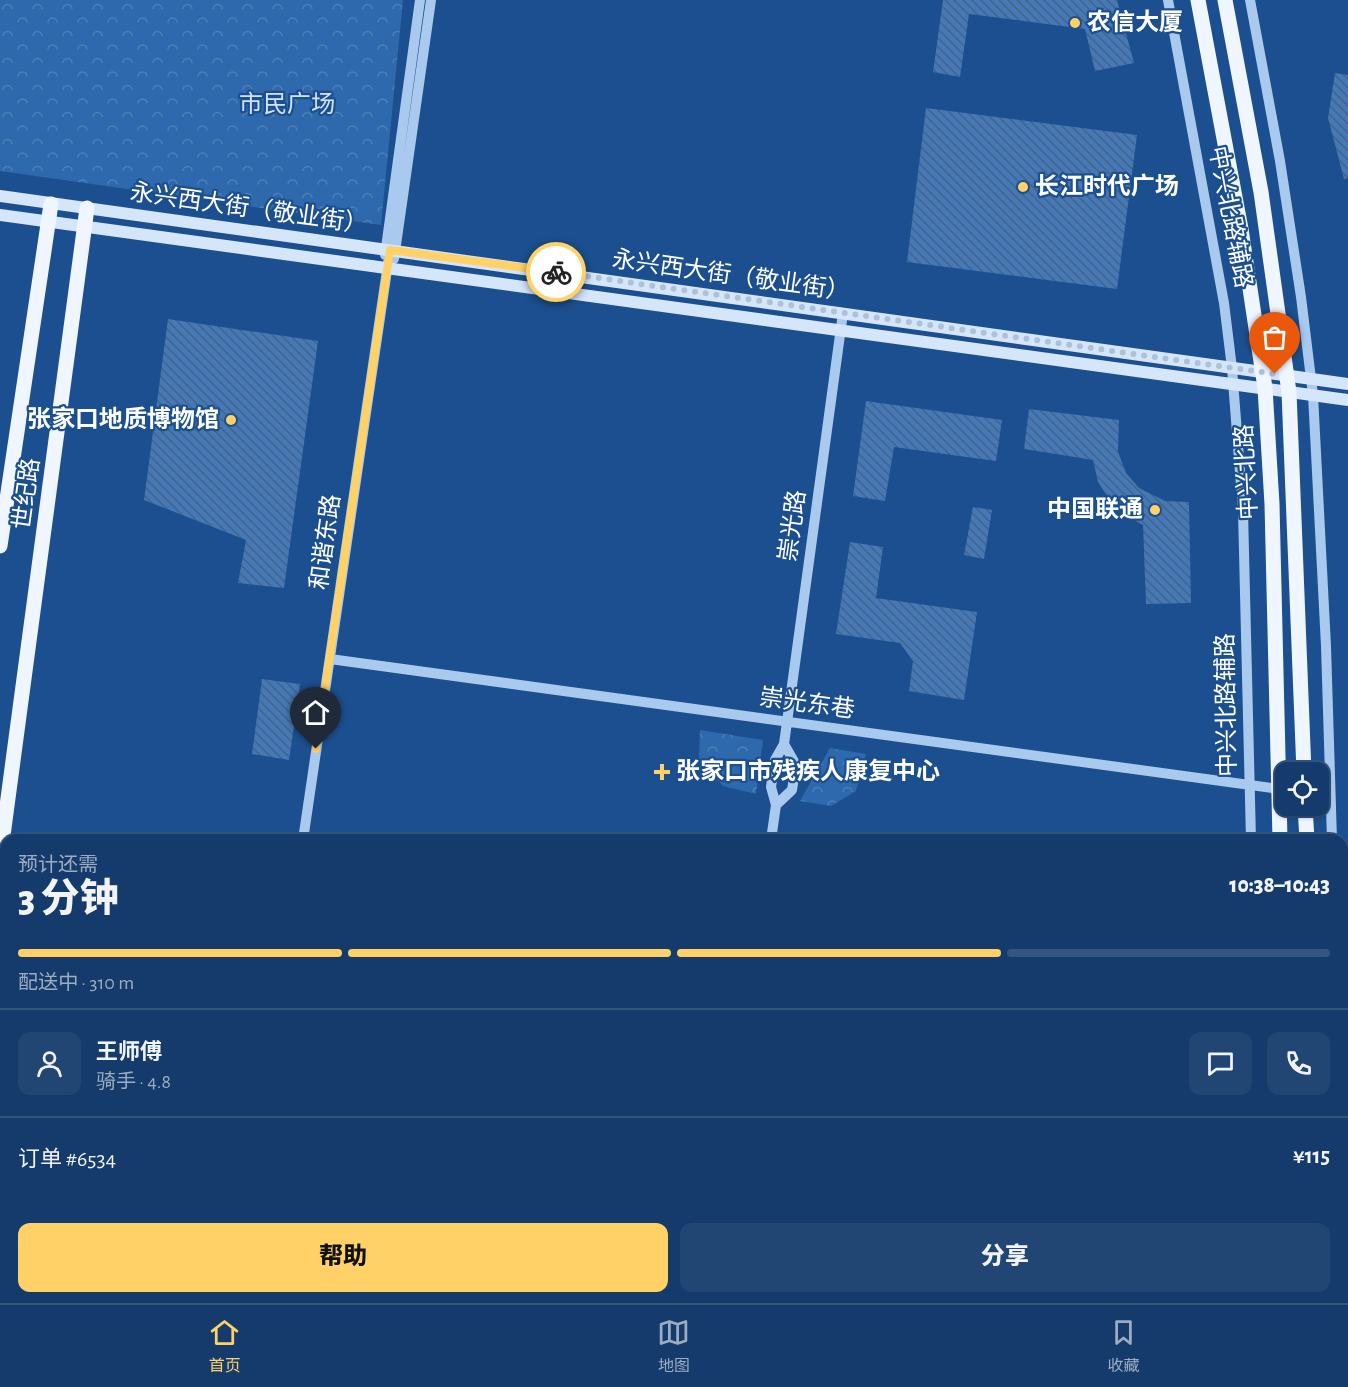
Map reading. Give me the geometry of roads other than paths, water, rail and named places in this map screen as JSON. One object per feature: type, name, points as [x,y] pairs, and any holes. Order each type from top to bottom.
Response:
[{"type":"main road","name":"中兴北路","points":[[1198,0],[1240,229],[1264,388],[1272,504],[1277,762]]},
{"type":"main road","name":"中兴北路","points":[[1224,0],[1261,192],[1289,392],[1304,762]]},
{"type":"main road","name":"永兴西大街（敬业街）","points":[[0,196],[1348,384]]},
{"type":"main road","name":"世纪路","points":[[0,546],[51,204]]},
{"type":"main road","name":"世纪路","points":[[3,834],[87,208]]},
{"type":"main road","name":"永兴西大街（敬业街）","points":[[0,215],[1348,400]]},
{"type":"main road","name":"中兴北路","points":[[1279,816],[1280,834]]},
{"type":"main road","points":[[1305,816],[1306,834]]},
{"type":"street","name":"和谐东路","points":[[304,834],[388,268],[420,0]]},
{"type":"street","name":"和谐东路","points":[[390,250],[431,0]]},
{"type":"street","name":"中兴北路辅路","points":[[1168,0],[1224,303],[1234,384],[1243,511],[1251,834]]},
{"type":"street","points":[[1250,0],[1280,161],[1301,297],[1313,395],[1325,624],[1332,834]]},
{"type":"street","name":"崇光路","points":[[772,834],[776,805],[771,787],[775,760],[784,744],[843,313]]},
{"type":"street","name":"崇光东巷","points":[[330,658],[1275,789]]},
{"type":"street","name":"崇光路","points":[[776,805],[792,790],[796,765],[784,744]]},
{"type":"place","name":"农信大厦","points":[[1075,23]]},
{"type":"place","name":"长江时代广场","points":[[1023,187]]},
{"type":"place","name":"张家口地质博物馆","points":[[231,420]]},
{"type":"place","name":"中国联通","points":[[1155,510]]},
{"type":"place","name":"张家口市残疾人康复中心","points":[[662,772]]},
{"type":"park label","name":"市民广场","points":[[287,105]]}]
